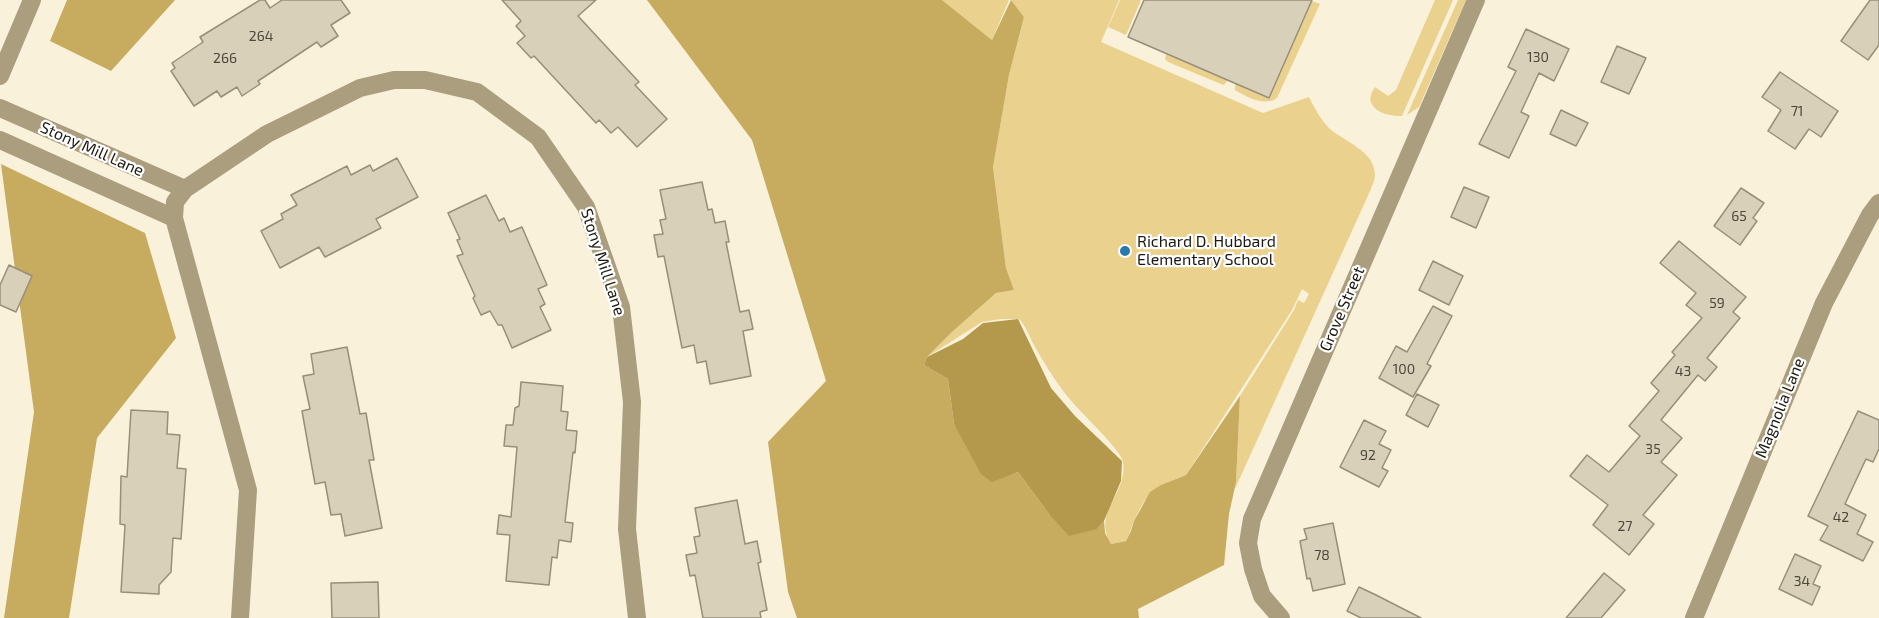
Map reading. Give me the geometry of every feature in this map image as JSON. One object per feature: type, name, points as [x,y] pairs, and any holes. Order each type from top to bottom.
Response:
[{"type":"street","points":[[0,76],[32,0]]},
{"type":"street","name":"Grove Street","points":[[1281,618],[1262,596],[1253,568],[1248,543],[1252,519],[1476,0]]},
{"type":"street","name":"Stony Mill Lane","points":[[0,108],[185,189],[267,134],[360,88],[394,80],[425,80],[477,92],[538,137],[586,207],[621,307],[632,402],[627,529],[636,618]]},
{"type":"street","name":"Stony Mill Lane","points":[[0,140],[174,218]]},
{"type":"street","points":[[185,189],[175,202],[174,218],[249,490],[240,618]]},
{"type":"street","name":"Magnolia Lane","points":[[1694,618],[1824,303],[1870,215],[1879,203]]},
{"type":"shaded area","points":[[67,0],[175,0],[111,71],[50,41]]},
{"type":"shaded area","points":[[647,0],[942,0],[992,40],[1011,0],[1024,17],[1009,75],[993,167],[1006,268],[1014,290],[996,293],[927,357],[924,365],[948,379],[954,424],[992,481],[1018,472],[1049,514],[1097,529],[1104,521],[1105,533],[1111,544],[1126,541],[1150,492],[1186,475],[1240,396],[1236,482],[1229,514],[1224,565],[1138,609],[1139,618],[797,618],[788,592],[768,442],[826,381],[752,140]]},
{"type":"shaded area","points":[[942,0],[1009,0],[992,40]]},
{"type":"shaded area","points":[[1011,0],[1119,0],[1101,42],[1263,113],[1309,97],[1327,126],[1365,153],[1374,167],[1375,177],[1371,189],[1234,491],[1240,396],[1294,310],[1298,300],[1304,303],[1309,294],[1302,289],[1292,310],[1186,475],[1154,490],[1144,501],[1126,541],[1111,544],[1106,532],[1106,522],[1108,512],[1121,484],[1123,462],[1121,457],[1062,390],[1019,319],[982,322],[927,357],[996,293],[1014,290],[1006,268],[993,166],[1009,75],[1024,17]]},
{"type":"shaded area","points":[[1120,0],[1141,0],[1126,35],[1108,27]]},
{"type":"shaded area","points":[[1435,0],[1453,0],[1402,116],[1382,113],[1372,105],[1371,94],[1375,87],[1388,96],[1396,90]]},
{"type":"shaded area","points":[[1458,0],[1466,0],[1419,107],[1407,115]]},
{"type":"shaded area","points":[[1312,1],[1320,4],[1277,98],[1267,102],[1261,101],[1235,90],[1235,83],[1269,99]]},
{"type":"shaded area","points":[[1166,54],[1228,80],[1224,85],[1168,62],[1165,59]]},
{"type":"shaded area","points":[[1,164],[145,233],[176,338],[97,438],[69,618],[4,618],[34,412]]},
{"type":"shaded area","points":[[1018,319],[1051,388],[1075,416],[1122,461],[1121,481],[1104,521],[1097,529],[1069,536],[1049,514],[1018,472],[992,482],[981,474],[954,424],[948,379],[924,365],[927,357],[963,339],[983,323]]},
{"type":"building","points":[[260,0],[265,0],[270,8],[282,0],[341,0],[350,13],[331,25],[338,36],[321,47],[317,42],[258,81],[260,84],[242,96],[237,87],[221,97],[217,91],[194,106],[171,71],[175,68],[172,63],[203,42],[200,37]]},
{"type":"building","points":[[502,0],[596,0],[578,16],[639,82],[635,85],[667,119],[637,147],[618,127],[611,133],[599,120],[596,123],[534,56],[531,58],[517,43],[525,36],[516,26],[521,21]]},
{"type":"building","points":[[1144,0],[1312,0],[1269,98],[1128,37]]},
{"type":"building","points":[[1870,0],[1879,0],[1879,45],[1868,60],[1841,41]]},
{"type":"building","points":[[1526,29],[1569,49],[1554,81],[1539,73],[1521,112],[1529,116],[1509,158],[1479,144],[1516,71],[1508,67]]},
{"type":"building","points":[[1617,46],[1646,58],[1629,94],[1601,82]]},
{"type":"building","points":[[1780,72],[1838,111],[1821,137],[1809,129],[1795,149],[1768,131],[1781,110],[1762,97]]},
{"type":"building","points":[[1561,110],[1588,123],[1576,146],[1550,134]]},
{"type":"building","points":[[397,158],[418,197],[376,219],[381,228],[325,257],[319,247],[280,268],[261,231],[283,219],[281,214],[297,205],[291,195],[347,166],[351,175],[370,165],[373,171]]},
{"type":"building","points":[[702,182],[708,210],[712,209],[715,223],[725,221],[729,242],[726,242],[740,312],[749,310],[753,329],[743,331],[751,376],[710,384],[706,361],[697,363],[694,345],[682,348],[664,256],[658,257],[654,235],[663,234],[660,220],[666,219],[660,190]]},
{"type":"building","points":[[1464,187],[1489,197],[1476,228],[1451,217]]},
{"type":"building","points":[[1741,188],[1764,203],[1753,218],[1757,221],[1740,245],[1714,226]]},
{"type":"building","points":[[486,195],[499,221],[504,218],[510,232],[522,227],[547,285],[538,289],[545,304],[540,307],[551,330],[512,348],[502,325],[498,325],[490,311],[481,315],[457,256],[463,254],[457,240],[460,239],[448,213]]},
{"type":"building","points":[[1679,241],[1746,297],[1733,312],[1740,318],[1707,358],[1717,367],[1705,381],[1698,375],[1661,420],[1682,438],[1661,462],[1677,475],[1643,515],[1654,524],[1629,555],[1593,525],[1608,505],[1570,476],[1587,455],[1609,472],[1640,436],[1629,426],[1659,391],[1651,383],[1675,355],[1672,352],[1702,318],[1686,305],[1696,293],[1660,263]]},
{"type":"building","points":[[1433,261],[1463,276],[1449,305],[1419,290]]},
{"type":"building","points":[[9,265],[32,276],[16,312],[0,305],[0,285]]},
{"type":"building","points":[[1433,306],[1452,316],[1427,364],[1431,366],[1413,397],[1379,378],[1396,346],[1407,352]]},
{"type":"building","points":[[347,347],[360,414],[366,413],[374,460],[369,460],[382,528],[345,536],[341,514],[331,515],[325,482],[315,484],[302,411],[310,409],[303,376],[314,374],[311,354]]},
{"type":"building","points":[[521,382],[563,386],[561,411],[568,412],[566,430],[577,431],[565,522],[573,523],[571,542],[559,540],[557,558],[552,557],[549,585],[506,581],[510,535],[497,534],[499,515],[511,517],[517,447],[504,446],[506,425],[513,425],[515,408],[519,406]]},
{"type":"building","points":[[1417,394],[1439,405],[1428,427],[1406,415]]},
{"type":"building","points":[[131,410],[168,412],[167,434],[180,435],[177,468],[186,469],[181,539],[173,538],[171,572],[159,585],[159,594],[121,592],[125,525],[120,524],[121,476],[127,477]]},
{"type":"building","points":[[1858,411],[1879,420],[1879,449],[1873,462],[1866,459],[1845,504],[1866,515],[1857,534],[1873,542],[1863,561],[1820,540],[1828,526],[1808,516]]},
{"type":"building","points":[[1364,420],[1386,431],[1379,444],[1391,450],[1382,468],[1388,471],[1379,487],[1340,467]]},
{"type":"building","points":[[737,500],[745,544],[757,541],[761,562],[758,563],[767,610],[760,612],[761,618],[703,618],[695,575],[690,576],[686,555],[697,553],[694,537],[700,536],[695,508]]},
{"type":"building","points":[[1333,523],[1345,584],[1313,591],[1310,578],[1307,579],[1300,541],[1307,539],[1304,529]]},
{"type":"building","points":[[1795,554],[1821,566],[1813,584],[1820,587],[1812,605],[1779,589]]},
{"type":"building","points":[[1604,573],[1625,590],[1601,618],[1566,618]]},
{"type":"building","points":[[378,582],[379,618],[332,618],[331,583]]},
{"type":"building","points":[[1359,587],[1421,618],[1361,618],[1347,611]]},
{"type":"place","name":"Richard D. Hubbard Elementary School","points":[[1125,251]]}]
